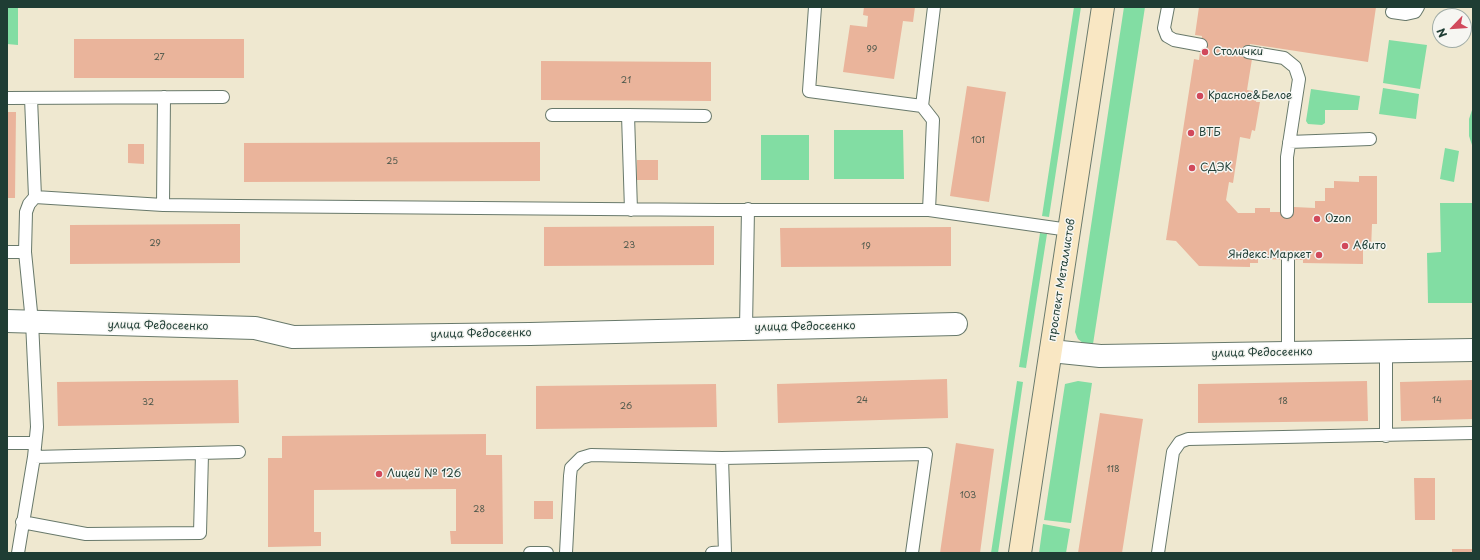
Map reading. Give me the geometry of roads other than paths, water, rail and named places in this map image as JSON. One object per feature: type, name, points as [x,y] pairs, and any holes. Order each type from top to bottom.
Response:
[{"type":"street","name":"проспект Металлистов","points":[[1020,553],[1103,7]]},
{"type":"street","name":"улица Федосеенко","points":[[7,321],[255,328],[293,337],[530,334],[956,324]]},
{"type":"street","name":"улица Федосеенко","points":[[1051,351],[1100,356],[1473,350]]},
{"type":"lane","points":[[815,7],[809,91],[922,106],[933,120],[929,210]]},
{"type":"lane","points":[[922,106],[934,7]]},
{"type":"lane","points":[[1168,7],[1164,28],[1167,36],[1174,40],[1201,45]]},
{"type":"lane","points":[[1392,12],[1406,14],[1415,12],[1418,7]]},
{"type":"lane","points":[[1248,52],[1284,58],[1295,67],[1299,79],[1289,142],[1288,212]]},
{"type":"lane","points":[[163,205],[164,97]]},
{"type":"lane","points":[[7,98],[223,97]]},
{"type":"lane","points":[[18,553],[34,457],[36,427],[32,322],[25,252],[26,212],[29,204],[35,197],[31,98]]},
{"type":"lane","points":[[552,115],[705,116]]},
{"type":"lane","points":[[628,115],[631,210]]},
{"type":"lane","points":[[1289,142],[1370,139]]},
{"type":"lane","points":[[35,197],[163,205],[631,210],[929,210],[1069,230]]},
{"type":"lane","points":[[746,328],[748,210]]},
{"type":"lane","points":[[7,252],[25,252]]},
{"type":"lane","points":[[1288,260],[1288,352]]},
{"type":"lane","points":[[1386,351],[1386,436]]},
{"type":"lane","points":[[1158,553],[1173,452],[1180,442],[1194,438],[1473,434]]},
{"type":"lane","points":[[7,443],[35,443]]},
{"type":"lane","points":[[34,457],[239,452]]},
{"type":"lane","points":[[22,522],[86,534],[200,533],[202,454]]},
{"type":"lane","points":[[566,553],[571,468],[581,458],[591,455],[722,458],[926,454],[912,553]]},
{"type":"lane","points":[[712,553],[725,553],[722,458]]},
{"type":"lane","points":[[530,553],[547,553]]},
{"type":"place","name":"Столички","points":[[1205,52]]},
{"type":"place","name":"Красное&Белое","points":[[1200,96]]},
{"type":"place","name":"ВТБ","points":[[1191,133]]},
{"type":"place","name":"СДЭК","points":[[1192,168]]},
{"type":"place","name":"Ozon","points":[[1317,219]]},
{"type":"place","name":"Авито","points":[[1345,246]]},
{"type":"place","name":"Яндекс.Маркет","points":[[1319,255]]},
{"type":"place","name":"Лицей № 126","points":[[379,474]]}]
